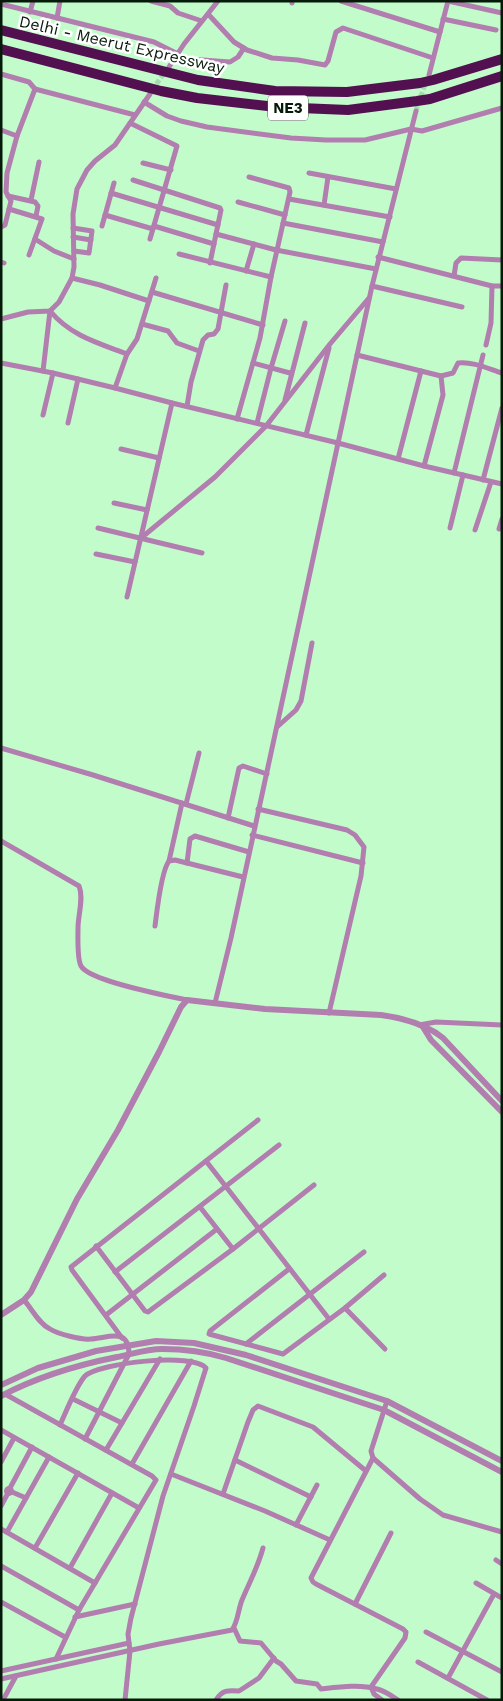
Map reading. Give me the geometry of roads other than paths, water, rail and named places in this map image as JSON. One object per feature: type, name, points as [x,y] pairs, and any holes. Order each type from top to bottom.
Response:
[{"type":"highway","name":"Delhi - Meerut Expressway","points":[[1,30],[198,80],[275,91],[347,92],[420,83],[502,59]]},
{"type":"highway","name":"Delhi - Meerut Expressway","points":[[1,49],[161,91],[197,98],[276,107],[348,110],[416,101],[430,99],[502,76]]},
{"type":"street","points":[[30,12],[32,1]]},
{"type":"street","points":[[57,18],[60,1]]},
{"type":"street","points":[[341,1],[440,32]]},
{"type":"street","points":[[429,75],[448,1],[502,13]]},
{"type":"street","points":[[483,9],[484,1]]},
{"type":"street","points":[[154,2],[170,6],[178,13],[202,21]]},
{"type":"street","points":[[169,67],[216,2]]},
{"type":"street","points":[[1,4],[154,42],[176,56],[230,62],[235,60],[244,48]]},
{"type":"street","points":[[208,14],[234,42],[244,48],[272,58],[298,60],[323,66],[327,64],[336,32],[343,28],[433,58]]},
{"type":"street","points":[[443,19],[496,30]]},
{"type":"street","points":[[1,74],[29,82],[35,89],[135,115]]},
{"type":"street","points":[[1,227],[5,225],[11,200],[6,192],[4,172],[35,89]]},
{"type":"street","points":[[43,371],[50,311],[59,302],[72,278],[74,258],[73,214],[77,188],[87,170],[115,145],[150,94]]},
{"type":"street","points":[[144,102],[167,116],[181,121],[216,128],[291,138],[326,140],[365,140],[411,129],[422,131],[502,108]]},
{"type":"street","points":[[215,1002],[267,774],[378,257],[390,217],[416,111]]},
{"type":"street","points":[[130,123],[175,144],[177,148],[150,239]]},
{"type":"street","points":[[1,130],[17,136]]},
{"type":"street","points":[[31,200],[39,162]]},
{"type":"street","points":[[144,163],[170,170]]},
{"type":"street","points":[[309,173],[396,189]]},
{"type":"street","points":[[237,419],[263,325],[276,250],[290,192],[289,188],[249,177]]},
{"type":"street","points":[[324,205],[328,177]]},
{"type":"street","points":[[133,180],[218,206],[221,210],[210,263]]},
{"type":"street","points":[[102,226],[114,183]]},
{"type":"street","points":[[112,193],[218,225]]},
{"type":"street","points":[[8,196],[31,200],[37,203],[36,216]]},
{"type":"street","points":[[289,199],[390,217]]},
{"type":"street","points":[[238,202],[284,214]]},
{"type":"street","points":[[9,209],[36,216],[42,220],[29,255]]},
{"type":"street","points":[[105,215],[214,244]]},
{"type":"street","points":[[283,223],[383,242]]},
{"type":"street","points":[[73,228],[92,231],[89,253],[74,251]]},
{"type":"street","points":[[216,234],[276,250],[376,269]]},
{"type":"street","points":[[73,237],[91,240]]},
{"type":"street","points":[[35,239],[54,251],[74,258]]},
{"type":"street","points":[[246,271],[254,244]]},
{"type":"street","points":[[179,254],[271,277]]},
{"type":"street","points":[[378,257],[492,286],[502,286]]},
{"type":"street","points":[[454,276],[456,263],[461,258],[502,260]]},
{"type":"street","points":[[72,278],[149,301]]},
{"type":"street","points":[[114,388],[127,354],[137,339],[156,278]]},
{"type":"street","points":[[187,406],[204,337],[217,332],[226,285]]},
{"type":"street","points":[[372,286],[462,307]]},
{"type":"street","points":[[486,345],[491,323],[492,286]]},
{"type":"street","points":[[152,292],[263,325]]},
{"type":"street","points":[[141,538],[215,477],[266,426],[330,344],[369,298]]},
{"type":"street","points":[[1,319],[28,312],[50,311]]},
{"type":"street","points":[[50,311],[58,321],[76,334],[127,354]]},
{"type":"street","points":[[256,424],[285,321]]},
{"type":"street","points":[[284,402],[290,373],[305,323]]},
{"type":"street","points":[[142,324],[168,331],[177,343],[200,350]]},
{"type":"street","points":[[306,435],[330,344]]},
{"type":"street","points":[[357,355],[441,376],[453,373],[460,363],[480,366],[502,373]]},
{"type":"street","points":[[454,473],[483,355]]},
{"type":"street","points":[[1,363],[78,379],[502,484]]},
{"type":"street","points":[[253,364],[290,373]]},
{"type":"street","points":[[398,459],[421,371]]},
{"type":"street","points":[[44,415],[53,373]]},
{"type":"street","points":[[424,466],[443,395],[441,376]]},
{"type":"street","points":[[68,424],[78,379]]},
{"type":"street","points":[[127,597],[172,403]]},
{"type":"street","points":[[483,480],[502,408]]},
{"type":"street","points":[[121,449],[159,458]]},
{"type":"street","points":[[450,528],[463,475]]},
{"type":"street","points":[[475,530],[491,482]]},
{"type":"street","points":[[114,503],[147,510]]},
{"type":"street","points":[[499,529],[502,519]]},
{"type":"street","points":[[98,528],[202,553]]},
{"type":"street","points":[[96,554],[136,562]]},
{"type":"street","points":[[276,727],[296,710],[301,701],[312,643]]},
{"type":"street","points":[[1,748],[254,826]]},
{"type":"street","points":[[155,926],[166,865],[169,861],[199,753]]},
{"type":"street","points":[[228,818],[239,768],[243,766],[267,774]]},
{"type":"street","points":[[258,809],[330,825],[350,832],[364,847],[363,862],[329,1012]]},
{"type":"street","points":[[252,835],[363,862]]},
{"type":"street","points":[[186,863],[190,839],[195,836],[249,852]]},
{"type":"street","points":[[1,841],[79,886],[81,893],[78,928],[80,964],[84,971],[122,986],[187,1000],[215,1002],[265,1010],[389,1016],[420,1025],[443,1038],[502,1101]]},
{"type":"street","points":[[169,861],[175,860],[243,878]]},
{"type":"street","points":[[1,1315],[24,1300],[31,1292],[77,1199],[118,1130],[181,1006],[187,1000]]},
{"type":"street","points":[[420,1025],[436,1022],[502,1024]]},
{"type":"street","points":[[420,1025],[431,1040],[502,1112]]},
{"type":"street","points":[[129,1345],[71,1268],[96,1246],[258,1120]]},
{"type":"street","points":[[115,1272],[279,1145]]},
{"type":"street","points":[[206,1161],[329,1319]]},
{"type":"street","points":[[96,1246],[145,1311],[148,1312],[233,1249],[314,1185]]},
{"type":"street","points":[[200,1207],[233,1249]]},
{"type":"street","points":[[106,1315],[217,1229]]},
{"type":"street","points":[[246,1344],[364,1252]]},
{"type":"street","points":[[289,1269],[209,1332],[211,1335],[283,1354],[345,1308],[384,1275]]},
{"type":"street","points":[[24,1300],[47,1328],[53,1331],[88,1339],[114,1336],[122,1338]]},
{"type":"street","points":[[345,1308],[384,1349]]},
{"type":"street","points":[[1,1385],[25,1374],[96,1351],[156,1341],[183,1341],[230,1350],[387,1401],[502,1461]]},
{"type":"street","points":[[85,1438],[123,1365],[128,1354],[129,1345]]},
{"type":"street","points":[[3,1395],[75,1367],[128,1354],[162,1349],[218,1356],[384,1410],[502,1472]]},
{"type":"street","points":[[106,1450],[160,1359]]},
{"type":"street","points":[[60,1425],[82,1381],[88,1374],[123,1365],[160,1359],[191,1361],[204,1365],[206,1371],[158,1513],[129,1626],[130,1651],[125,1700]]},
{"type":"street","points":[[132,1464],[191,1361]]},
{"type":"street","points":[[3,1395],[132,1464],[156,1480],[75,1617],[56,1659]]},
{"type":"street","points":[[73,1399],[122,1423]]},
{"type":"street","points":[[387,1401],[371,1450],[373,1458],[420,1499],[443,1515],[502,1532]]},
{"type":"street","points":[[223,1494],[253,1410],[258,1406],[294,1418],[313,1427],[366,1471]]},
{"type":"street","points":[[1,1430],[139,1508]]},
{"type":"street","points":[[1,1462],[14,1438]]},
{"type":"street","points":[[1,1506],[32,1447]]},
{"type":"street","points":[[49,1457],[26,1498],[4,1530],[96,1583]]},
{"type":"street","points":[[371,1688],[405,1638],[406,1632],[316,1584],[312,1580],[312,1574],[373,1458]]},
{"type":"street","points":[[235,1460],[311,1497]]},
{"type":"street","points":[[35,1548],[78,1473]]},
{"type":"street","points":[[171,1474],[330,1540]]},
{"type":"street","points":[[296,1525],[317,1485]]},
{"type":"street","points":[[1,1486],[26,1498]]},
{"type":"street","points":[[70,1568],[112,1493]]},
{"type":"street","points":[[355,1604],[391,1532]]},
{"type":"street","points":[[1,1679],[186,1638],[229,1632],[234,1628],[242,1599],[257,1567],[263,1548]]},
{"type":"street","points":[[496,1560],[502,1564]]},
{"type":"street","points":[[1,1576],[3,1568],[79,1610]]},
{"type":"street","points":[[476,1583],[502,1598]]},
{"type":"street","points":[[448,1678],[494,1594]]},
{"type":"street","points":[[1,1602],[65,1637]]},
{"type":"street","points":[[75,1617],[135,1604]]},
{"type":"street","points":[[234,1628],[240,1640],[261,1643],[296,1681],[318,1684],[321,1688],[342,1686],[371,1688],[381,1690],[398,1700]]},
{"type":"street","points":[[426,1632],[502,1672]]},
{"type":"street","points":[[1,1671],[129,1643]]},
{"type":"street","points":[[216,1700],[219,1694],[228,1690],[239,1691],[259,1678],[274,1658]]},
{"type":"street","points":[[418,1662],[487,1700]]},
{"type":"street","points":[[4,1700],[16,1676]]},
{"type":"street","points":[[371,1688],[374,1694],[382,1700]]},
{"type":"tunnel","points":[[152,90],[165,72]]},
{"type":"tunnel","points":[[416,111],[426,81]]}]
